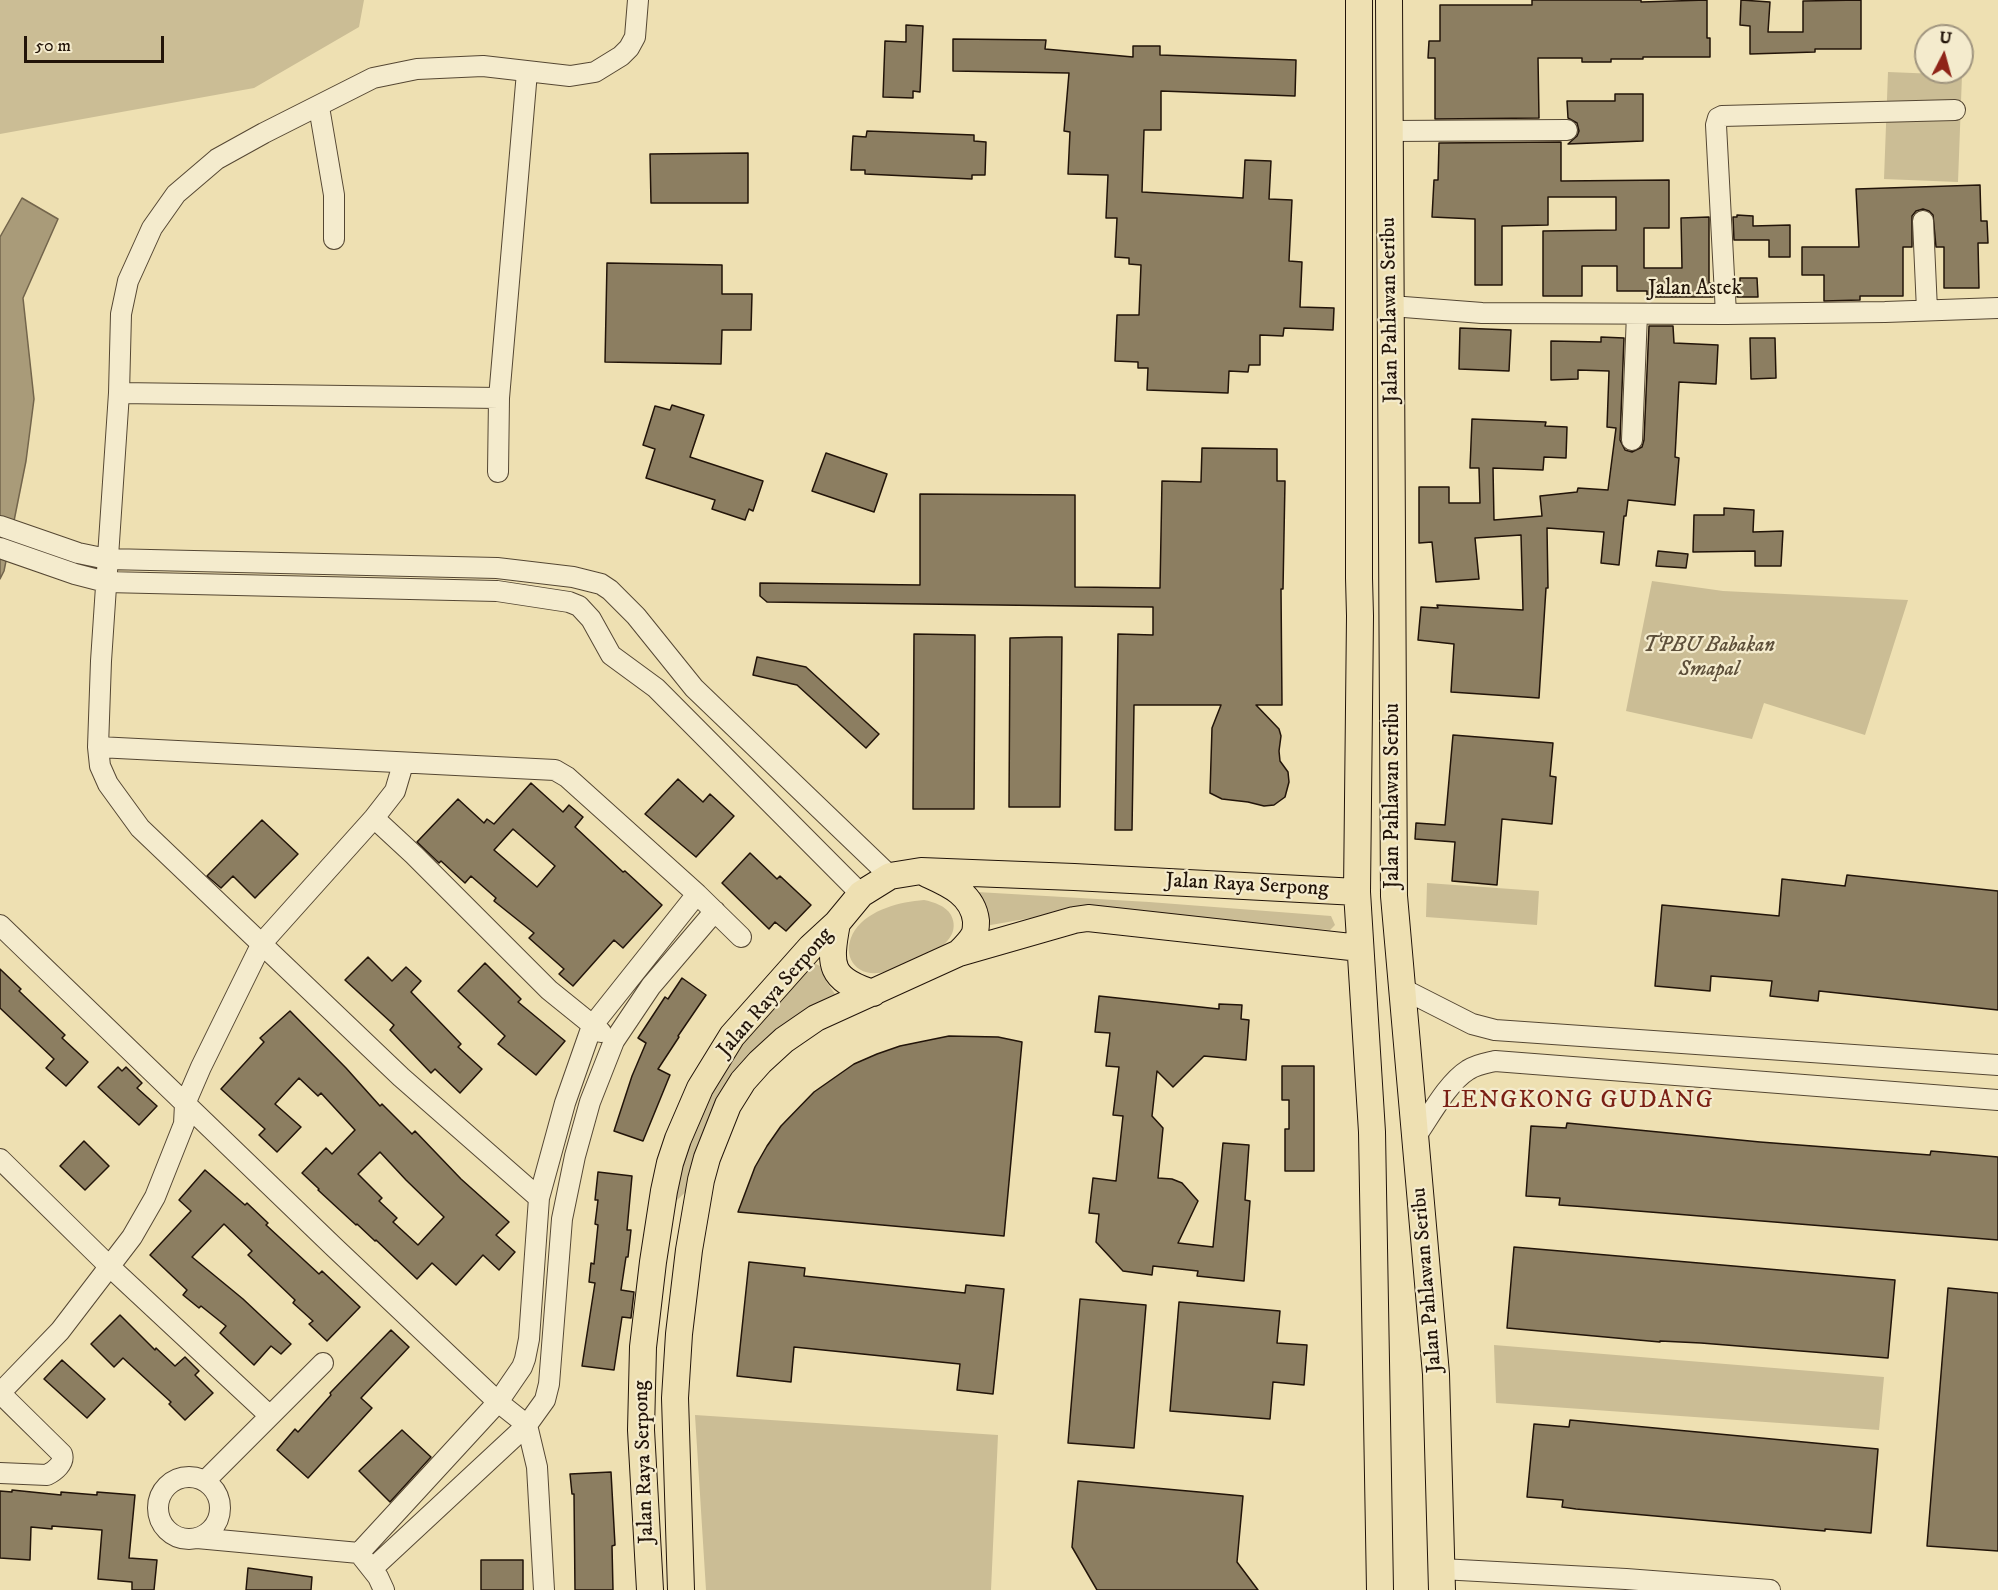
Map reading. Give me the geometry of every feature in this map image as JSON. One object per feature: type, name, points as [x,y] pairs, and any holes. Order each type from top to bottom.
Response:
[{"type":"main road","name":"Jalan Pahlawan Seribu","points":[[1359,0],[1360,616],[1357,892],[1372,1132],[1380,1590]]},
{"type":"main road","name":"Jalan Pahlawan Seribu","points":[[1389,0],[1394,896],[1436,1374],[1442,1579]]},
{"type":"main road","name":"Jalan Raya Serpong","points":[[650,1590],[641,1430],[643,1347],[655,1248],[670,1163],[712,1066],[732,1036],[861,894],[890,876],[921,871],[1357,892]]},
{"type":"main road","points":[[921,871],[958,890],[970,902],[974,910],[975,935],[959,953]]},
{"type":"main road","name":"Jalan Raya Serpong","points":[[681,1590],[675,1398],[679,1334],[689,1250],[707,1158],[728,1105],[742,1081],[784,1040],[816,1018],[959,953],[1063,922],[1088,918],[1359,948]]},
{"type":"main road","points":[[837,923],[835,969],[843,981],[873,993]]},
{"type":"main road","points":[[655,1248],[689,1250]]},
{"type":"street","points":[[539,1198],[401,1077],[140,828],[108,784],[100,766],[98,747],[107,559],[119,393],[121,314],[128,281],[152,228],[176,194],[217,159],[264,132],[373,78],[417,69],[483,66],[570,76],[595,72],[629,48],[635,37],[639,0]]},
{"type":"street","points":[[498,472],[499,398],[527,72]]},
{"type":"street","points":[[318,107],[334,195],[334,239]]},
{"type":"street","points":[[1726,314],[1716,125],[1718,118],[1722,116],[1955,110]]},
{"type":"street","points":[[1390,131],[1567,130]]},
{"type":"street","points":[[1923,221],[1927,310]]},
{"type":"street","name":"Jalan Astek","points":[[1391,306],[1482,313],[1637,314],[1998,308]]},
{"type":"street","points":[[1632,440],[1637,314]]},
{"type":"street","points":[[119,393],[499,398]]},
{"type":"street","points":[[0,526],[78,552],[107,559],[497,568],[590,580],[610,590],[647,629],[694,688],[890,876]]},
{"type":"street","points":[[0,548],[75,574],[106,582],[497,591],[569,602],[584,610],[611,655],[656,688],[861,894]]},
{"type":"street","points":[[98,747],[555,770],[567,777],[697,894],[741,937]]},
{"type":"street","points":[[0,1473],[47,1476],[62,1463],[62,1454],[0,1393],[60,1331],[132,1237],[155,1197],[184,1124],[185,1104],[219,1027],[262,943],[374,818],[395,791],[403,764]]},
{"type":"street","points":[[374,818],[549,990],[614,1041]]},
{"type":"street","points":[[809,842],[832,821]]},
{"type":"street","points":[[358,1553],[498,1402],[518,1374],[525,1359],[539,1198],[565,1103],[592,1026],[697,894]]},
{"type":"street","points":[[372,1569],[527,1425],[545,1400],[549,1384],[562,1219],[575,1156],[590,1102],[614,1041],[651,986],[715,911]]},
{"type":"street","points":[[0,926],[498,1402],[527,1425],[537,1467],[544,1590]]},
{"type":"street","points":[[1403,989],[1472,1024],[1495,1030],[1998,1065]]},
{"type":"street","points":[[1495,1030],[1496,1061]]},
{"type":"street","points":[[1414,1138],[1456,1080],[1467,1070],[1481,1063],[1496,1061],[1998,1100]]},
{"type":"street","points":[[0,1159],[109,1266],[270,1416]]},
{"type":"street","points":[[205,1482],[323,1363]]},
{"type":"street","points":[[197,1538],[214,1526],[220,1507],[218,1497],[213,1488],[205,1482],[195,1477],[183,1477],[164,1488],[157,1509],[160,1520],[175,1536],[186,1539],[197,1538],[358,1553],[372,1569],[384,1590]]},
{"type":"street","points":[[1442,1579],[1626,1579],[1770,1590]]},
{"type":"green space","points":[[0,0],[364,0],[359,27],[254,88],[0,134]]},
{"type":"green space","points":[[1888,72],[1914,73],[1914,84],[1962,84],[1958,182],[1884,179]]},
{"type":"green space","name":"TPBU Babakan Smapal","points":[[1652,581],[1723,591],[1908,600],[1865,735],[1764,703],[1752,739],[1626,711]]},
{"type":"green space","points":[[1427,883],[1539,891],[1537,925],[1426,917]]},
{"type":"green space","points":[[977,892],[1331,916],[1335,925],[1330,930],[1121,914],[1048,915],[985,926],[985,905]]},
{"type":"green space","points":[[924,900],[936,903],[951,915],[954,926],[951,936],[943,945],[921,959],[887,971],[867,972],[854,964],[850,957],[850,940],[861,923],[886,908]]},
{"type":"green space","points":[[814,963],[820,966],[826,981],[839,1000],[787,1032],[690,1188],[677,1200],[665,1239],[673,1184],[717,1076],[785,989]]},
{"type":"green space","points":[[1494,1345],[1884,1377],[1879,1430],[1496,1403]]},
{"type":"green space","points":[[695,1415],[998,1435],[991,1590],[706,1590]]},
{"type":"shaded area","points":[[22,198],[58,219],[23,298],[34,399],[26,461],[4,571],[0,579],[0,237]]},
{"type":"building","points":[[1532,0],[1641,0],[1641,2],[1707,0],[1707,38],[1710,38],[1710,57],[1643,57],[1643,59],[1611,59],[1611,62],[1582,62],[1582,58],[1538,58],[1539,118],[1435,119],[1435,58],[1428,58],[1429,41],[1440,41],[1440,5],[1532,5]]},
{"type":"building","points":[[1741,0],[1770,2],[1768,32],[1803,32],[1803,1],[1861,0],[1861,49],[1815,49],[1815,52],[1750,54],[1750,26],[1740,25]]},
{"type":"building","points":[[906,25],[923,26],[920,92],[913,91],[913,98],[883,97],[885,41],[906,42]]},
{"type":"building","points":[[953,39],[1046,40],[1045,49],[1133,57],[1133,46],[1160,46],[1160,55],[1296,60],[1295,96],[1161,91],[1161,130],[1144,130],[1142,192],[1243,198],[1245,160],[1271,161],[1269,199],[1292,200],[1289,261],[1302,262],[1300,307],[1334,308],[1333,330],[1284,328],[1283,336],[1260,335],[1260,365],[1249,365],[1248,372],[1229,371],[1228,393],[1147,390],[1148,368],[1138,368],[1138,362],[1115,361],[1117,315],[1139,315],[1141,265],[1129,264],[1129,258],[1115,257],[1117,218],[1106,218],[1108,175],[1068,174],[1070,132],[1064,131],[1069,73],[953,71]]},
{"type":"building","points":[[1615,94],[1643,94],[1643,141],[1568,144],[1579,131],[1577,123],[1568,118],[1567,101],[1615,101]]},
{"type":"building","points":[[867,131],[974,135],[974,141],[986,142],[985,175],[972,175],[972,179],[865,174],[865,170],[851,170],[853,136],[866,137]]},
{"type":"building","points":[[1561,142],[1561,181],[1669,180],[1669,228],[1644,228],[1644,268],[1682,268],[1681,218],[1709,217],[1709,283],[1712,283],[1713,297],[1647,297],[1647,291],[1617,291],[1617,266],[1582,266],[1582,296],[1543,296],[1543,231],[1616,230],[1616,197],[1548,197],[1548,225],[1502,226],[1502,285],[1475,285],[1475,219],[1432,217],[1434,180],[1438,180],[1439,143]]},
{"type":"building","points":[[748,153],[748,203],[651,203],[650,154]]},
{"type":"building","points":[[1980,185],[1981,221],[1987,221],[1988,243],[1978,243],[1979,288],[1944,288],[1944,247],[1936,247],[1933,215],[1923,209],[1916,211],[1912,216],[1912,247],[1903,247],[1903,296],[1860,296],[1860,300],[1824,301],[1824,275],[1802,275],[1802,247],[1859,247],[1856,189]]},
{"type":"building","points":[[1753,216],[1753,226],[1790,225],[1790,257],[1769,257],[1769,240],[1734,240],[1733,217]]},
{"type":"building","points":[[607,263],[722,265],[722,294],[752,294],[751,330],[722,330],[721,364],[605,362]]},
{"type":"building","points":[[1740,278],[1757,278],[1758,297],[1737,297],[1736,283],[1740,283]]},
{"type":"building","points":[[1649,326],[1673,326],[1674,343],[1718,345],[1716,384],[1679,382],[1675,457],[1679,458],[1675,505],[1628,500],[1619,565],[1601,563],[1604,532],[1547,528],[1548,588],[1546,588],[1539,698],[1451,692],[1454,644],[1418,640],[1421,607],[1438,608],[1437,605],[1523,610],[1521,535],[1475,538],[1479,579],[1436,582],[1432,542],[1419,543],[1419,487],[1449,487],[1449,503],[1480,503],[1479,468],[1470,468],[1472,419],[1546,422],[1545,426],[1567,427],[1566,458],[1544,457],[1543,470],[1493,468],[1494,520],[1542,516],[1540,496],[1577,492],[1578,488],[1608,490],[1616,428],[1607,427],[1609,371],[1578,370],[1578,379],[1551,380],[1551,341],[1601,342],[1601,337],[1624,338],[1620,440],[1625,450],[1632,452],[1642,447],[1644,440]]},
{"type":"building","points":[[1460,328],[1511,330],[1509,371],[1459,369]]},
{"type":"building","points":[[1750,338],[1775,338],[1776,378],[1751,379]]},
{"type":"building","points":[[672,405],[704,415],[690,457],[763,481],[753,511],[749,509],[745,520],[712,509],[715,500],[646,478],[655,449],[643,445],[655,406],[670,410]]},
{"type":"building","points":[[1202,448],[1277,449],[1277,481],[1285,481],[1283,589],[1281,589],[1282,705],[1256,705],[1279,729],[1280,761],[1288,772],[1289,782],[1285,797],[1274,805],[1264,806],[1222,799],[1210,793],[1212,728],[1221,705],[1134,705],[1132,830],[1115,830],[1118,634],[1153,635],[1153,607],[767,602],[760,596],[760,583],[920,585],[920,494],[1075,495],[1075,587],[1160,588],[1162,481],[1201,482]]},
{"type":"building","points":[[826,453],[887,474],[874,512],[812,491]]},
{"type":"building","points":[[1724,508],[1754,510],[1753,532],[1783,531],[1781,566],[1755,566],[1755,551],[1693,552],[1694,515],[1724,515]]},
{"type":"building","points":[[1658,551],[1688,554],[1686,568],[1656,566]]},
{"type":"building","points":[[914,634],[975,635],[974,809],[913,809]]},
{"type":"building","points":[[1062,637],[1060,807],[1009,807],[1010,638]]},
{"type":"building","points":[[757,657],[806,667],[879,734],[866,748],[797,685],[753,675]]},
{"type":"building","points":[[1453,735],[1553,743],[1550,776],[1556,777],[1552,824],[1502,819],[1497,885],[1452,881],[1455,842],[1415,839],[1416,823],[1445,825]]},
{"type":"building","points":[[678,779],[703,802],[710,794],[734,816],[696,857],[645,814]]},
{"type":"building","points":[[531,783],[563,812],[569,805],[583,817],[575,827],[662,905],[623,948],[614,940],[573,986],[559,974],[564,969],[529,938],[534,933],[494,901],[496,898],[471,876],[465,883],[417,842],[458,799],[484,823],[487,819],[494,824]],"holes":[[[513,829],[555,866],[537,887],[494,850]]]},
{"type":"building","points":[[262,820],[298,854],[255,898],[233,876],[221,888],[207,876]]},
{"type":"building","points":[[750,853],[777,879],[780,876],[811,905],[786,931],[775,922],[769,929],[722,883]]},
{"type":"building","points":[[1847,875],[1998,891],[1998,1010],[1819,991],[1818,1001],[1770,996],[1772,981],[1711,976],[1710,991],[1655,986],[1662,905],[1779,916],[1782,879],[1845,886]]},
{"type":"building","points":[[368,957],[392,981],[406,967],[421,981],[411,992],[461,1044],[458,1047],[482,1069],[460,1093],[435,1069],[431,1073],[390,1030],[394,1025],[345,980]]},
{"type":"building","points":[[485,963],[521,999],[518,1002],[565,1041],[536,1075],[498,1044],[505,1036],[458,991]]},
{"type":"building","points":[[0,969],[21,989],[19,991],[65,1035],[62,1038],[88,1062],[66,1086],[46,1068],[54,1059],[0,1008]]},
{"type":"building","points":[[682,978],[706,995],[658,1069],[670,1075],[643,1141],[614,1131],[632,1076],[646,1043],[638,1038],[665,997],[668,999]]},
{"type":"building","points":[[1099,996],[1219,1009],[1219,1004],[1242,1005],[1241,1019],[1249,1020],[1246,1060],[1204,1056],[1173,1087],[1157,1071],[1152,1116],[1163,1128],[1158,1178],[1172,1179],[1182,1183],[1198,1201],[1178,1243],[1213,1247],[1223,1143],[1249,1145],[1245,1200],[1250,1201],[1244,1281],[1197,1276],[1198,1271],[1153,1266],[1152,1275],[1123,1271],[1096,1242],[1099,1214],[1089,1213],[1093,1178],[1116,1181],[1123,1116],[1113,1115],[1119,1067],[1106,1066],[1110,1033],[1095,1032]]},
{"type":"building","points":[[290,1011],[380,1106],[382,1104],[412,1134],[415,1131],[461,1179],[509,1222],[496,1235],[515,1252],[499,1270],[483,1255],[456,1285],[432,1263],[417,1279],[318,1190],[302,1173],[326,1148],[332,1154],[355,1130],[321,1093],[318,1096],[299,1078],[275,1104],[301,1127],[277,1152],[259,1135],[265,1129],[221,1089],[264,1042],[260,1038]],"holes":[[[380,1152],[444,1217],[418,1245],[393,1222],[397,1218],[379,1201],[382,1198],[358,1174]]]},
{"type":"building","points":[[949,1036],[998,1037],[1022,1042],[1004,1236],[738,1212],[755,1167],[767,1146],[781,1126],[814,1092],[854,1064],[877,1054],[900,1046]]},
{"type":"building","points":[[1282,1066],[1314,1066],[1314,1171],[1285,1171],[1285,1129],[1289,1129],[1289,1100],[1282,1100]]},
{"type":"building","points":[[118,1067],[122,1071],[126,1067],[142,1083],[137,1088],[157,1106],[139,1125],[98,1087]]},
{"type":"building","points":[[1567,1123],[1760,1142],[1930,1155],[1931,1151],[1998,1157],[1998,1240],[1559,1205],[1560,1198],[1526,1196],[1531,1126],[1566,1128]]},
{"type":"building","points":[[84,1141],[109,1166],[85,1190],[60,1166]]},
{"type":"building","points":[[205,1170],[245,1205],[247,1203],[268,1223],[266,1225],[319,1274],[322,1271],[360,1307],[327,1341],[309,1324],[313,1321],[293,1303],[295,1300],[248,1255],[252,1251],[224,1224],[192,1257],[243,1299],[291,1344],[281,1354],[271,1346],[254,1365],[220,1333],[226,1326],[183,1295],[187,1290],[150,1255],[191,1211],[179,1200]]},
{"type":"building","points":[[598,1172],[632,1176],[627,1230],[631,1230],[621,1290],[634,1292],[631,1318],[622,1317],[614,1370],[582,1366],[595,1283],[589,1282],[591,1263],[594,1264],[598,1225],[595,1224],[598,1200],[595,1200]]},
{"type":"building","points":[[1514,1247],[1895,1280],[1888,1358],[1701,1343],[1660,1342],[1507,1328]]},
{"type":"building","points":[[749,1262],[805,1268],[804,1276],[965,1293],[966,1285],[1004,1289],[993,1394],[957,1390],[960,1364],[794,1347],[791,1382],[737,1376]]},
{"type":"building","points":[[1948,1288],[1998,1293],[1998,1551],[1927,1546]]},
{"type":"building","points":[[1080,1299],[1146,1305],[1134,1448],[1068,1443]]},
{"type":"building","points":[[1179,1302],[1280,1311],[1277,1343],[1307,1345],[1304,1385],[1273,1382],[1270,1419],[1170,1411]]},
{"type":"building","points":[[120,1315],[155,1350],[156,1348],[175,1366],[185,1357],[199,1371],[195,1375],[213,1393],[185,1420],[169,1404],[171,1402],[123,1358],[114,1367],[91,1344]]},
{"type":"building","points":[[391,1330],[409,1347],[361,1398],[372,1408],[308,1478],[277,1450],[295,1429],[298,1432],[331,1395],[330,1393]]},
{"type":"building","points":[[62,1360],[105,1399],[87,1418],[44,1379]]},
{"type":"building","points":[[1570,1420],[1878,1449],[1871,1533],[1576,1509],[1562,1507],[1563,1500],[1527,1497],[1534,1424],[1569,1427]]},
{"type":"building","points":[[402,1430],[431,1457],[390,1502],[359,1471]]},
{"type":"building","points":[[611,1472],[615,1545],[612,1546],[613,1590],[575,1590],[574,1494],[572,1494],[570,1474]]},
{"type":"building","points":[[1078,1481],[1243,1496],[1237,1562],[1258,1590],[1097,1590],[1072,1547]]},
{"type":"building","points":[[12,1490],[61,1495],[61,1492],[97,1495],[97,1492],[135,1495],[129,1558],[157,1560],[154,1590],[132,1590],[132,1582],[98,1579],[102,1530],[52,1526],[52,1529],[31,1527],[30,1560],[0,1558],[0,1491],[12,1492]]},
{"type":"building","points":[[481,1560],[523,1560],[523,1590],[481,1590]]},
{"type":"building","points":[[248,1568],[312,1577],[311,1590],[246,1590]]},
{"type":"district","name":"LENGKONG GUDANG","points":[[1578,1102]]}]
